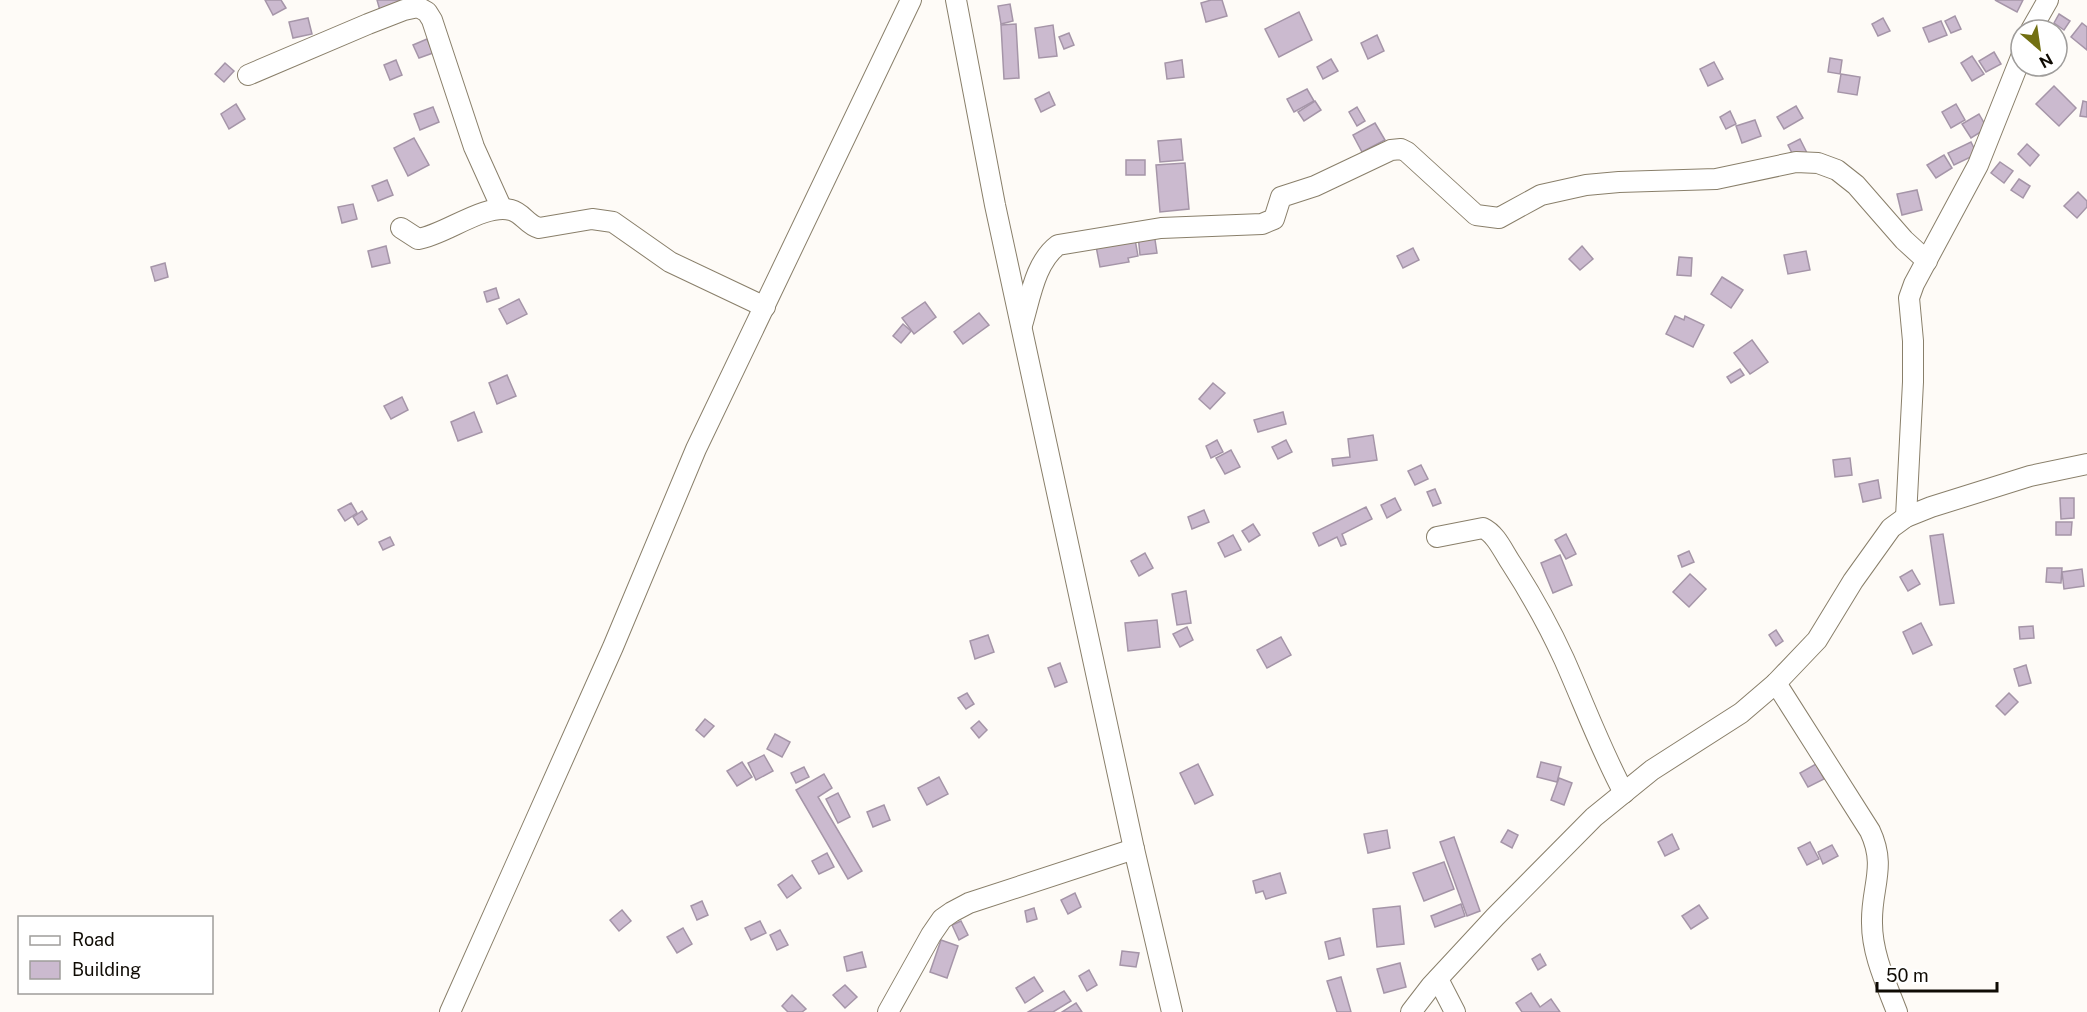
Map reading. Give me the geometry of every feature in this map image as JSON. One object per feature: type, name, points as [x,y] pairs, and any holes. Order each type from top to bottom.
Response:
[{"type":"street","points":[[450,1012],[613,647],[696,449],[911,0]]},
{"type":"street","points":[[956,0],[995,205],[1134,849],[1172,1012]]},
{"type":"street","points":[[2038,18],[2048,0]]},
{"type":"street","points":[[248,75],[368,24],[418,7],[427,12],[432,20],[474,147],[502,209]]},
{"type":"street","points":[[1906,517],[1913,382],[1913,341],[1909,298],[1978,165],[2013,78]]},
{"type":"street","points":[[1022,325],[1042,265],[1050,251],[1058,245],[1161,228],[1262,224],[1274,219],[1281,197],[1315,186],[1391,150],[1401,149],[1462,204],[1476,215],[1487,218],[1499,218],[1509,214],[1541,195],[1586,185],[1716,179],[1796,162],[1818,163],[1837,170],[1856,185],[1927,261]]},
{"type":"street","points":[[401,228],[418,239],[429,237],[480,213],[502,209],[516,212],[539,228],[592,219],[613,222],[670,262],[765,307]]},
{"type":"street","points":[[1411,1012],[1495,916],[1594,818],[1652,770],[1741,713],[1776,682],[1817,640],[1878,544],[1891,528],[1906,517],[2030,476],[2087,464]]},
{"type":"street","points":[[1437,537],[1476,528],[1488,530],[1494,536],[1525,585],[1564,658],[1610,767],[1624,793]]},
{"type":"street","points":[[1776,682],[1870,831],[1877,846],[1879,862],[1872,922],[1875,952],[1897,1012]]},
{"type":"street","points":[[888,1012],[931,935],[942,920],[952,912],[980,899],[1134,849]]},
{"type":"street","points":[[1438,979],[1455,1012]]},
{"type":"building","points":[[265,0],[281,0],[286,8],[273,15]]},
{"type":"building","points":[[377,0],[399,0],[401,8],[381,14]]},
{"type":"building","points":[[1222,0],[1227,16],[1206,22],[1201,3]]},
{"type":"building","points":[[1995,0],[2023,0],[2017,12]]},
{"type":"building","points":[[1010,4],[1013,21],[1001,24],[998,6]]},
{"type":"building","points":[[1299,12],[1312,40],[1279,57],[1265,29]]},
{"type":"building","points":[[1955,16],[1961,29],[1951,33],[1945,21]]},
{"type":"building","points":[[308,18],[312,34],[293,38],[289,22]]},
{"type":"building","points":[[1883,18],[1890,31],[1878,36],[1872,24]]},
{"type":"building","points":[[1941,21],[1947,35],[1929,42],[1923,28]]},
{"type":"building","points":[[2082,23],[2087,27],[2087,50],[2071,37]]},
{"type":"building","points":[[1016,24],[1019,78],[1004,79],[1001,25]]},
{"type":"building","points":[[1053,25],[1057,56],[1039,58],[1035,28]]},
{"type":"building","points":[[1069,33],[1074,45],[1064,49],[1059,37]]},
{"type":"building","points":[[1377,35],[1384,51],[1368,59],[1361,43]]},
{"type":"building","points":[[427,39],[433,53],[419,58],[413,45]]},
{"type":"building","points":[[1994,52],[2001,64],[1986,72],[1979,61]]},
{"type":"building","points":[[1972,56],[1984,74],[1972,81],[1961,63]]},
{"type":"building","points":[[1830,58],[1842,60],[1840,74],[1828,72]]},
{"type":"building","points":[[1331,59],[1338,71],[1323,79],[1317,67]]},
{"type":"building","points":[[396,60],[402,75],[390,80],[384,65]]},
{"type":"building","points":[[1182,60],[1184,77],[1167,79],[1165,63]]},
{"type":"building","points":[[1714,62],[1723,79],[1708,86],[1700,69]]},
{"type":"building","points":[[225,63],[234,71],[224,82],[215,74]]},
{"type":"building","points":[[1841,74],[1860,77],[1857,95],[1838,92]]},
{"type":"building","points":[[2054,86],[2076,108],[2059,126],[2036,104]]},
{"type":"building","points":[[1307,89],[1314,101],[1294,112],[1287,99]]},
{"type":"building","points":[[1049,92],[1055,105],[1041,112],[1035,99]]},
{"type":"building","points":[[1315,101],[1321,110],[1304,121],[1298,112]]},
{"type":"building","points":[[2083,101],[2087,102],[2087,117],[2080,116]]},
{"type":"building","points":[[236,104],[245,119],[229,129],[221,114]]},
{"type":"building","points":[[1956,104],[1965,120],[1951,128],[1942,112]]},
{"type":"building","points":[[1796,106],[1803,118],[1784,129],[1777,117]]},
{"type":"building","points":[[433,107],[439,122],[420,130],[414,114]]},
{"type":"building","points":[[1357,107],[1365,121],[1357,126],[1349,112]]},
{"type":"building","points":[[1730,111],[1736,124],[1726,129],[1720,117]]},
{"type":"building","points":[[1979,114],[1987,128],[1971,138],[1962,124]]},
{"type":"building","points":[[1755,120],[1761,136],[1742,143],[1736,126]]},
{"type":"building","points":[[1375,123],[1385,140],[1362,152],[1353,135]]},
{"type":"building","points":[[414,138],[429,165],[408,176],[394,148]]},
{"type":"building","points":[[1181,139],[1183,160],[1160,162],[1158,141]]},
{"type":"building","points":[[1800,139],[1808,155],[1796,161],[1788,145]]},
{"type":"building","points":[[1971,142],[1977,154],[1954,165],[1948,153]]},
{"type":"building","points":[[2027,144],[2039,155],[2030,166],[2018,154]]},
{"type":"building","points":[[1944,155],[1952,168],[1936,178],[1927,165]]},
{"type":"building","points":[[1126,160],[1145,160],[1145,175],[1126,175]]},
{"type":"building","points":[[2000,162],[2013,171],[2004,183],[1991,173]]},
{"type":"building","points":[[1185,163],[1189,209],[1160,212],[1156,165]]},
{"type":"building","points":[[2019,179],[2030,186],[2023,198],[2011,190]]},
{"type":"building","points":[[387,180],[393,195],[378,201],[372,186]]},
{"type":"building","points":[[1917,190],[1922,210],[1902,215],[1897,194]]},
{"type":"building","points":[[2078,192],[2087,201],[2087,207],[2077,218],[2064,206]]},
{"type":"building","points":[[353,204],[357,219],[342,223],[338,207]]},
{"type":"building","points":[[1154,233],[1157,253],[1140,255],[1138,235]]},
{"type":"building","points":[[1134,234],[1138,256],[1128,258],[1129,262],[1100,267],[1095,241]]},
{"type":"building","points":[[386,246],[390,263],[372,267],[368,251]]},
{"type":"building","points":[[1582,246],[1593,259],[1580,270],[1569,259]]},
{"type":"building","points":[[1413,248],[1419,260],[1403,268],[1397,256]]},
{"type":"building","points":[[1806,251],[1810,270],[1788,274],[1784,255]]},
{"type":"building","points":[[1679,257],[1692,258],[1691,276],[1677,275]]},
{"type":"building","points":[[165,263],[168,277],[155,281],[151,267]]},
{"type":"building","points":[[1722,277],[1743,290],[1731,308],[1711,294]]},
{"type":"building","points":[[496,288],[499,298],[487,302],[484,292]]},
{"type":"building","points":[[519,299],[527,314],[507,324],[499,309]]},
{"type":"building","points":[[925,302],[936,317],[914,334],[902,318]]},
{"type":"building","points":[[979,313],[989,325],[963,344],[954,332]]},
{"type":"building","points":[[1675,316],[1684,320],[1685,316],[1704,325],[1693,347],[1666,334]]},
{"type":"building","points":[[903,324],[911,331],[901,343],[893,336]]},
{"type":"building","points":[[1752,340],[1768,362],[1750,374],[1734,353]]},
{"type":"building","points":[[1740,369],[1744,375],[1731,383],[1727,377]]},
{"type":"building","points":[[507,375],[516,396],[497,404],[489,383]]},
{"type":"building","points":[[1213,383],[1225,393],[1210,409],[1199,399]]},
{"type":"building","points":[[402,397],[408,410],[391,419],[384,406]]},
{"type":"building","points":[[474,412],[482,432],[458,441],[451,422]]},
{"type":"building","points":[[1283,412],[1286,424],[1258,432],[1254,420]]},
{"type":"building","points":[[1373,435],[1377,460],[1333,466],[1332,459],[1350,457],[1348,439]]},
{"type":"building","points":[[1217,440],[1223,452],[1211,458],[1206,446]]},
{"type":"building","points":[[1286,440],[1292,452],[1278,459],[1272,447]]},
{"type":"building","points":[[1231,450],[1240,467],[1225,474],[1216,458]]},
{"type":"building","points":[[1850,458],[1852,475],[1835,477],[1833,460]]},
{"type":"building","points":[[1421,465],[1428,479],[1415,485],[1408,471]]},
{"type":"building","points":[[1878,480],[1881,498],[1863,502],[1859,484]]},
{"type":"building","points":[[1435,489],[1441,503],[1433,506],[1427,492]]},
{"type":"building","points":[[1395,498],[1401,510],[1387,518],[1381,505]]},
{"type":"building","points":[[2060,498],[2074,498],[2074,518],[2061,519]]},
{"type":"building","points":[[351,503],[357,513],[345,521],[338,510]]},
{"type":"building","points":[[1366,507],[1372,519],[1342,534],[1346,544],[1341,546],[1337,537],[1319,546],[1313,533]]},
{"type":"building","points":[[1204,510],[1209,522],[1192,529],[1188,517]]},
{"type":"building","points":[[362,511],[367,519],[358,525],[353,517]]},
{"type":"building","points":[[2056,522],[2072,522],[2071,535],[2056,535]]},
{"type":"building","points":[[1253,524],[1260,535],[1249,542],[1242,531]]},
{"type":"building","points":[[1566,534],[1576,554],[1566,559],[1555,540]]},
{"type":"building","points":[[1943,534],[1954,603],[1940,605],[1930,536]]},
{"type":"building","points":[[1233,535],[1241,550],[1225,557],[1218,543]]},
{"type":"building","points":[[390,537],[394,545],[383,550],[379,542]]},
{"type":"building","points":[[1689,551],[1694,562],[1682,567],[1678,556]]},
{"type":"building","points":[[1145,553],[1153,568],[1139,576],[1131,561]]},
{"type":"building","points":[[1560,555],[1572,585],[1553,593],[1541,563]]},
{"type":"building","points":[[2047,568],[2062,568],[2061,583],[2046,582]]},
{"type":"building","points":[[2082,569],[2084,586],[2064,589],[2062,572]]},
{"type":"building","points":[[1912,570],[1920,584],[1908,591],[1900,577]]},
{"type":"building","points":[[1690,574],[1706,589],[1689,607],[1673,592]]},
{"type":"building","points":[[1186,591],[1191,623],[1177,625],[1172,594]]},
{"type":"building","points":[[1157,620],[1160,647],[1128,651],[1125,623]]},
{"type":"building","points":[[1921,623],[1932,645],[1913,654],[1903,632]]},
{"type":"building","points":[[2033,626],[2034,638],[2020,639],[2019,627]]},
{"type":"building","points":[[1187,627],[1193,640],[1180,647],[1173,634]]},
{"type":"building","points":[[1776,630],[1783,641],[1776,646],[1769,635]]},
{"type":"building","points":[[988,635],[994,652],[975,659],[970,641]]},
{"type":"building","points":[[1281,637],[1291,655],[1267,668],[1257,650]]},
{"type":"building","points":[[1060,663],[1067,682],[1055,687],[1048,668]]},
{"type":"building","points":[[2026,665],[2031,683],[2019,686],[2014,669]]},
{"type":"building","points":[[967,693],[974,704],[966,709],[958,698]]},
{"type":"building","points":[[2009,693],[2018,702],[2005,715],[1996,706]]},
{"type":"building","points":[[705,719],[714,726],[704,737],[696,730]]},
{"type":"building","points":[[979,721],[987,730],[979,738],[971,728]]},
{"type":"building","points":[[775,734],[790,742],[782,757],[767,749]]},
{"type":"building","points":[[764,755],[773,771],[756,780],[748,763]]},
{"type":"building","points":[[742,762],[752,777],[737,786],[727,771]]},
{"type":"building","points":[[1541,762],[1561,767],[1557,782],[1537,777]]},
{"type":"building","points":[[1198,764],[1213,795],[1195,804],[1180,773]]},
{"type":"building","points":[[1816,764],[1824,779],[1808,787],[1800,773]]},
{"type":"building","points":[[804,767],[809,777],[796,783],[791,773]]},
{"type":"building","points":[[824,774],[832,788],[818,797],[862,871],[848,879],[796,790]]},
{"type":"building","points":[[939,777],[948,794],[927,805],[918,788]]},
{"type":"building","points":[[1559,778],[1572,783],[1564,805],[1551,800]]},
{"type":"building","points":[[838,793],[850,817],[838,823],[826,799]]},
{"type":"building","points":[[884,805],[890,820],[873,827],[867,812]]},
{"type":"building","points":[[1387,830],[1390,848],[1368,853],[1364,834]]},
{"type":"building","points":[[1508,830],[1518,835],[1512,848],[1501,842]]},
{"type":"building","points":[[1672,834],[1679,849],[1665,856],[1658,842]]},
{"type":"building","points":[[1454,837],[1480,911],[1467,916],[1440,842]]},
{"type":"building","points":[[1810,842],[1819,859],[1807,865],[1798,848]]},
{"type":"building","points":[[1832,845],[1838,856],[1823,864],[1818,852]]},
{"type":"building","points":[[827,853],[834,867],[819,874],[812,861]]},
{"type":"building","points":[[1444,862],[1454,889],[1424,901],[1413,873]]},
{"type":"building","points":[[1280,873],[1286,893],[1266,899],[1263,891],[1256,893],[1253,881]]},
{"type":"building","points":[[792,875],[801,888],[787,898],[778,885]]},
{"type":"building","points":[[1075,893],[1081,907],[1068,914],[1061,900]]},
{"type":"building","points":[[702,901],[708,915],[697,920],[691,906]]},
{"type":"building","points":[[1461,904],[1465,916],[1435,927],[1431,916]]},
{"type":"building","points":[[1699,905],[1708,918],[1691,929],[1682,916]]},
{"type":"building","points":[[1400,906],[1404,944],[1377,947],[1373,909]]},
{"type":"building","points":[[1034,908],[1037,919],[1027,922],[1025,911]]},
{"type":"building","points":[[622,910],[631,921],[619,931],[610,920]]},
{"type":"building","points":[[760,921],[766,933],[751,940],[745,928]]},
{"type":"building","points":[[961,921],[968,935],[959,940],[952,925]]},
{"type":"building","points":[[683,928],[692,944],[677,953],[667,937]]},
{"type":"building","points":[[780,930],[788,945],[777,950],[770,935]]},
{"type":"building","points":[[1340,938],[1344,955],[1329,959],[1325,942]]},
{"type":"building","points":[[941,940],[958,946],[947,978],[930,972]]},
{"type":"building","points":[[1122,951],[1139,953],[1136,967],[1120,965]]},
{"type":"building","points":[[862,952],[866,967],[847,971],[844,957]]},
{"type":"building","points":[[1540,954],[1546,965],[1538,970],[1532,959]]},
{"type":"building","points":[[1400,963],[1406,987],[1384,993],[1377,969]]},
{"type":"building","points":[[1089,970],[1097,985],[1087,991],[1079,976]]},
{"type":"building","points":[[1034,977],[1043,991],[1025,1003],[1016,988]]},
{"type":"building","points":[[1341,977],[1351,1012],[1337,1012],[1327,981]]},
{"type":"building","points":[[845,985],[857,997],[845,1008],[833,995]]},
{"type":"building","points":[[1064,991],[1071,1001],[1053,1012],[1028,1012]]},
{"type":"building","points":[[1531,993],[1540,1007],[1551,999],[1560,1012],[1522,1012],[1516,1003]]},
{"type":"building","points":[[792,995],[806,1009],[802,1012],[788,1012],[782,1006]]},
{"type":"building","points":[[1076,1003],[1082,1012],[1062,1012]]}]
